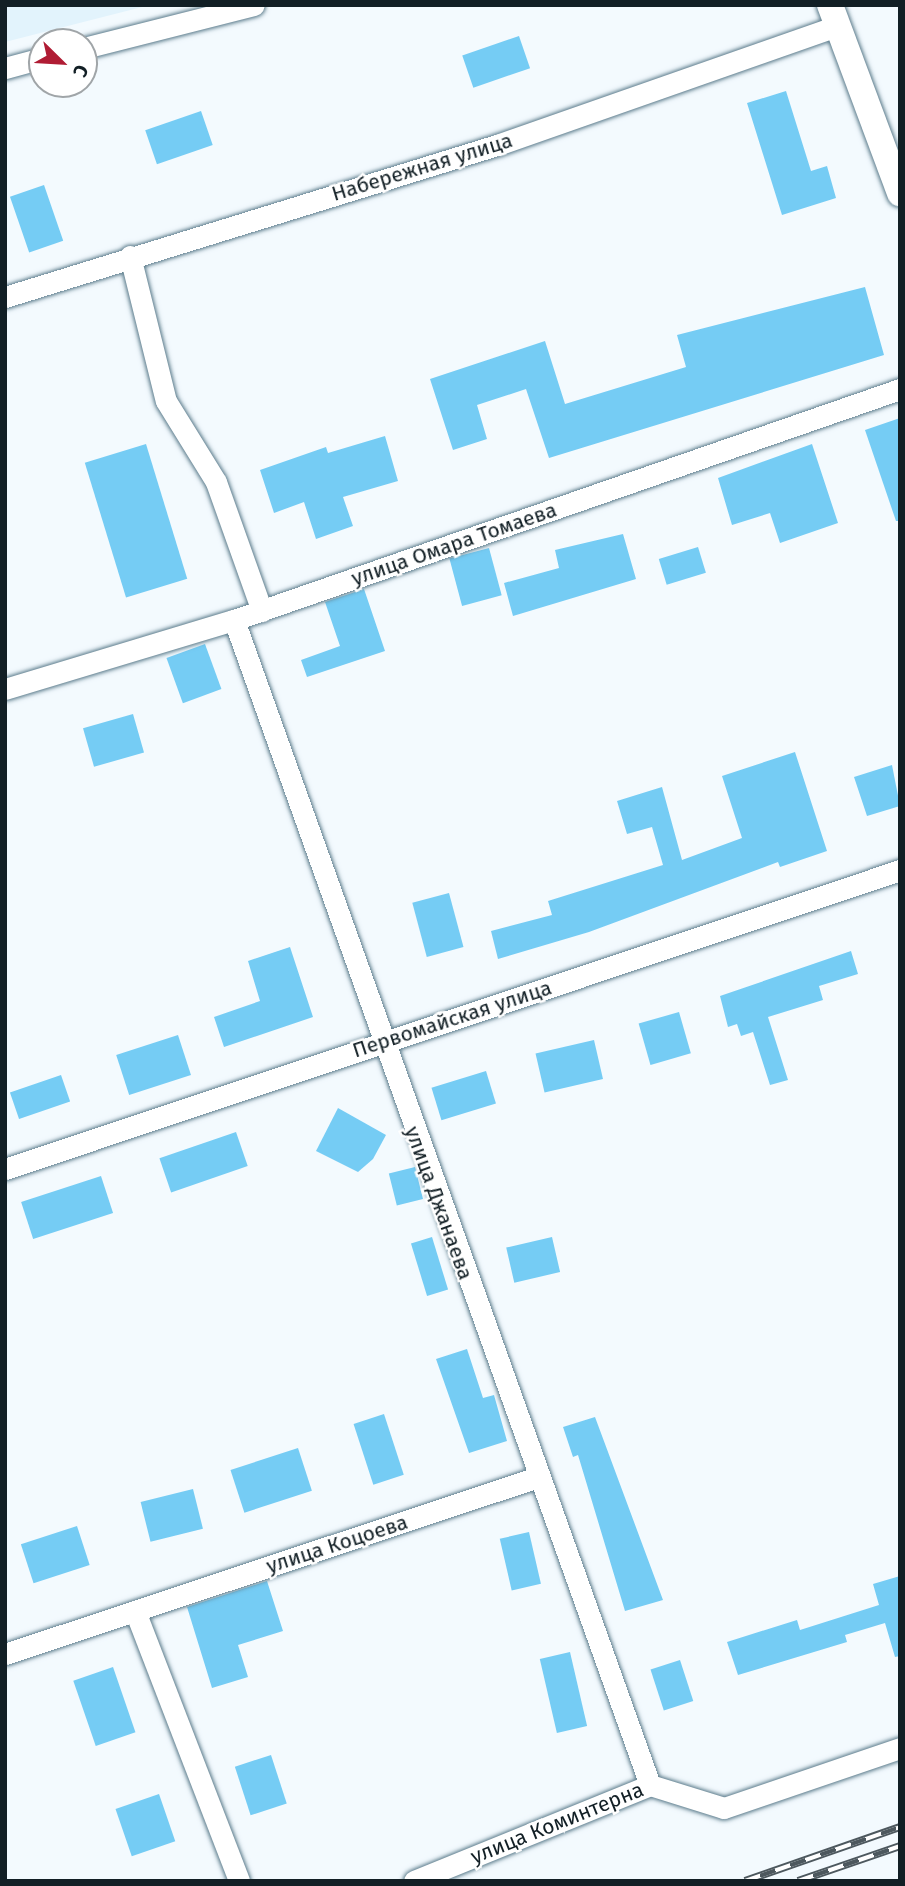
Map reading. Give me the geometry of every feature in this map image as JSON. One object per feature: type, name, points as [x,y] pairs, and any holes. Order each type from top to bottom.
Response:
[{"type":"street","points":[[98,44],[254,5]]},
{"type":"street","points":[[833,16],[891,142],[900,193]]},
{"type":"street","name":"Набережная улица","points":[[5,297],[130,256],[497,145],[833,16]]},
{"type":"street","points":[[5,68],[28,62]]},
{"type":"street","points":[[130,256],[166,401],[216,482],[262,611]]},
{"type":"street","name":"улица Омара Томаева","points":[[5,689],[262,611],[900,389]]},
{"type":"street","name":"улица Джанаева","points":[[234,620],[381,1042],[650,1784]]},
{"type":"street","name":"Первомайская улица","points":[[5,1169],[900,870]]},
{"type":"street","name":"улица Коцоева","points":[[5,1654],[538,1477]]},
{"type":"street","points":[[135,1611],[239,1881]]},
{"type":"street","name":"улица Коминтерна","points":[[414,1881],[650,1784],[724,1808],[900,1748]]},
{"type":"shaded area","points":[[5,5],[150,5],[60,28],[28,28],[28,36],[5,42]]},
{"type":"building","points":[[519,36],[530,68],[473,88],[462,56]]},
{"type":"building","points":[[786,91],[811,171],[827,166],[836,198],[782,215],[747,103]]},
{"type":"building","points":[[201,111],[213,145],[157,164],[145,130]]},
{"type":"building","points":[[44,185],[63,241],[29,253],[10,197]]},
{"type":"building","points":[[865,287],[884,355],[549,458],[526,389],[477,405],[487,439],[453,450],[430,379],[545,341],[565,404],[686,367],[677,335]]},
{"type":"building","points":[[900,418],[900,521],[896,521],[865,430]]},
{"type":"building","points":[[385,436],[398,481],[343,497],[353,526],[316,539],[304,502],[274,513],[260,470],[326,447],[328,453]]},
{"type":"building","points":[[146,444],[187,579],[126,598],[85,463]]},
{"type":"building","points":[[812,444],[838,523],[780,543],[770,513],[732,525],[718,478]]},
{"type":"building","points":[[623,534],[636,579],[513,616],[504,583],[559,568],[555,550]]},
{"type":"building","points":[[698,547],[706,573],[667,585],[659,559]]},
{"type":"building","points":[[489,548],[502,595],[462,606],[449,559]]},
{"type":"building","points":[[364,589],[385,651],[307,677],[301,660],[340,646],[325,602]]},
{"type":"building","points":[[205,644],[221,689],[183,703],[166,658]]},
{"type":"building","points":[[133,714],[144,752],[94,767],[83,728]]},
{"type":"building","points":[[795,752],[827,851],[780,867],[778,862],[589,932],[498,959],[491,931],[552,915],[548,901],[663,865],[652,827],[627,834],[617,801],[662,787],[682,860],[742,838],[722,776]]},
{"type":"building","points":[[892,765],[900,806],[867,816],[854,777]]},
{"type":"building","points":[[449,893],[463,947],[427,957],[412,903]]},
{"type":"building","points":[[290,947],[313,1017],[224,1047],[214,1017],[260,1001],[248,961]]},
{"type":"building","points":[[851,951],[858,974],[819,986],[823,1000],[768,1017],[788,1080],[770,1085],[753,1032],[741,1036],[737,1024],[728,1027],[720,996]]},
{"type":"building","points":[[679,1012],[691,1053],[650,1065],[639,1024]]},
{"type":"building","points":[[178,1035],[191,1075],[129,1095],[116,1055]]},
{"type":"building","points":[[594,1040],[603,1079],[545,1092],[536,1053]]},
{"type":"building","points":[[486,1071],[496,1104],[441,1120],[431,1088]]},
{"type":"building","points":[[61,1075],[70,1101],[19,1119],[10,1093]]},
{"type":"building","points":[[338,1108],[386,1135],[373,1159],[358,1172],[316,1151]]},
{"type":"building","points":[[236,1132],[248,1166],[171,1192],[159,1158]]},
{"type":"building","points":[[415,1167],[423,1199],[397,1206],[389,1174]]},
{"type":"building","points":[[101,1176],[113,1213],[33,1239],[21,1202]]},
{"type":"building","points":[[432,1237],[448,1290],[427,1296],[411,1243]]},
{"type":"building","points":[[552,1237],[560,1272],[514,1283],[506,1248]]},
{"type":"building","points":[[467,1349],[483,1398],[494,1395],[507,1441],[469,1453],[436,1359]]},
{"type":"building","points":[[384,1414],[404,1475],[373,1485],[354,1424]]},
{"type":"building","points":[[595,1417],[663,1600],[625,1611],[578,1455],[573,1457],[563,1427]]},
{"type":"building","points":[[298,1448],[312,1491],[244,1513],[230,1470]]},
{"type":"building","points":[[193,1489],[203,1529],[151,1542],[141,1502]]},
{"type":"building","points":[[77,1526],[90,1565],[34,1583],[21,1544]]},
{"type":"building","points":[[529,1532],[541,1584],[512,1590],[500,1539]]},
{"type":"building","points":[[900,1576],[900,1656],[895,1657],[885,1623],[845,1635],[847,1642],[738,1675],[727,1642],[797,1620],[800,1630],[879,1605],[873,1584]]},
{"type":"building","points":[[267,1581],[283,1631],[238,1645],[248,1677],[212,1688],[187,1607]]},
{"type":"building","points":[[570,1652],[587,1726],[557,1733],[540,1659]]},
{"type":"building","points":[[680,1660],[693,1701],[664,1710],[651,1670]]},
{"type":"building","points":[[113,1667],[135,1732],[96,1746],[73,1681]]},
{"type":"building","points":[[271,1755],[287,1804],[251,1815],[235,1767]]},
{"type":"building","points":[[159,1794],[175,1841],[132,1856],[116,1809]]},
{"type":"railway","points":[[745,1881],[900,1827]]},
{"type":"railway","points":[[798,1881],[900,1846]]}]
